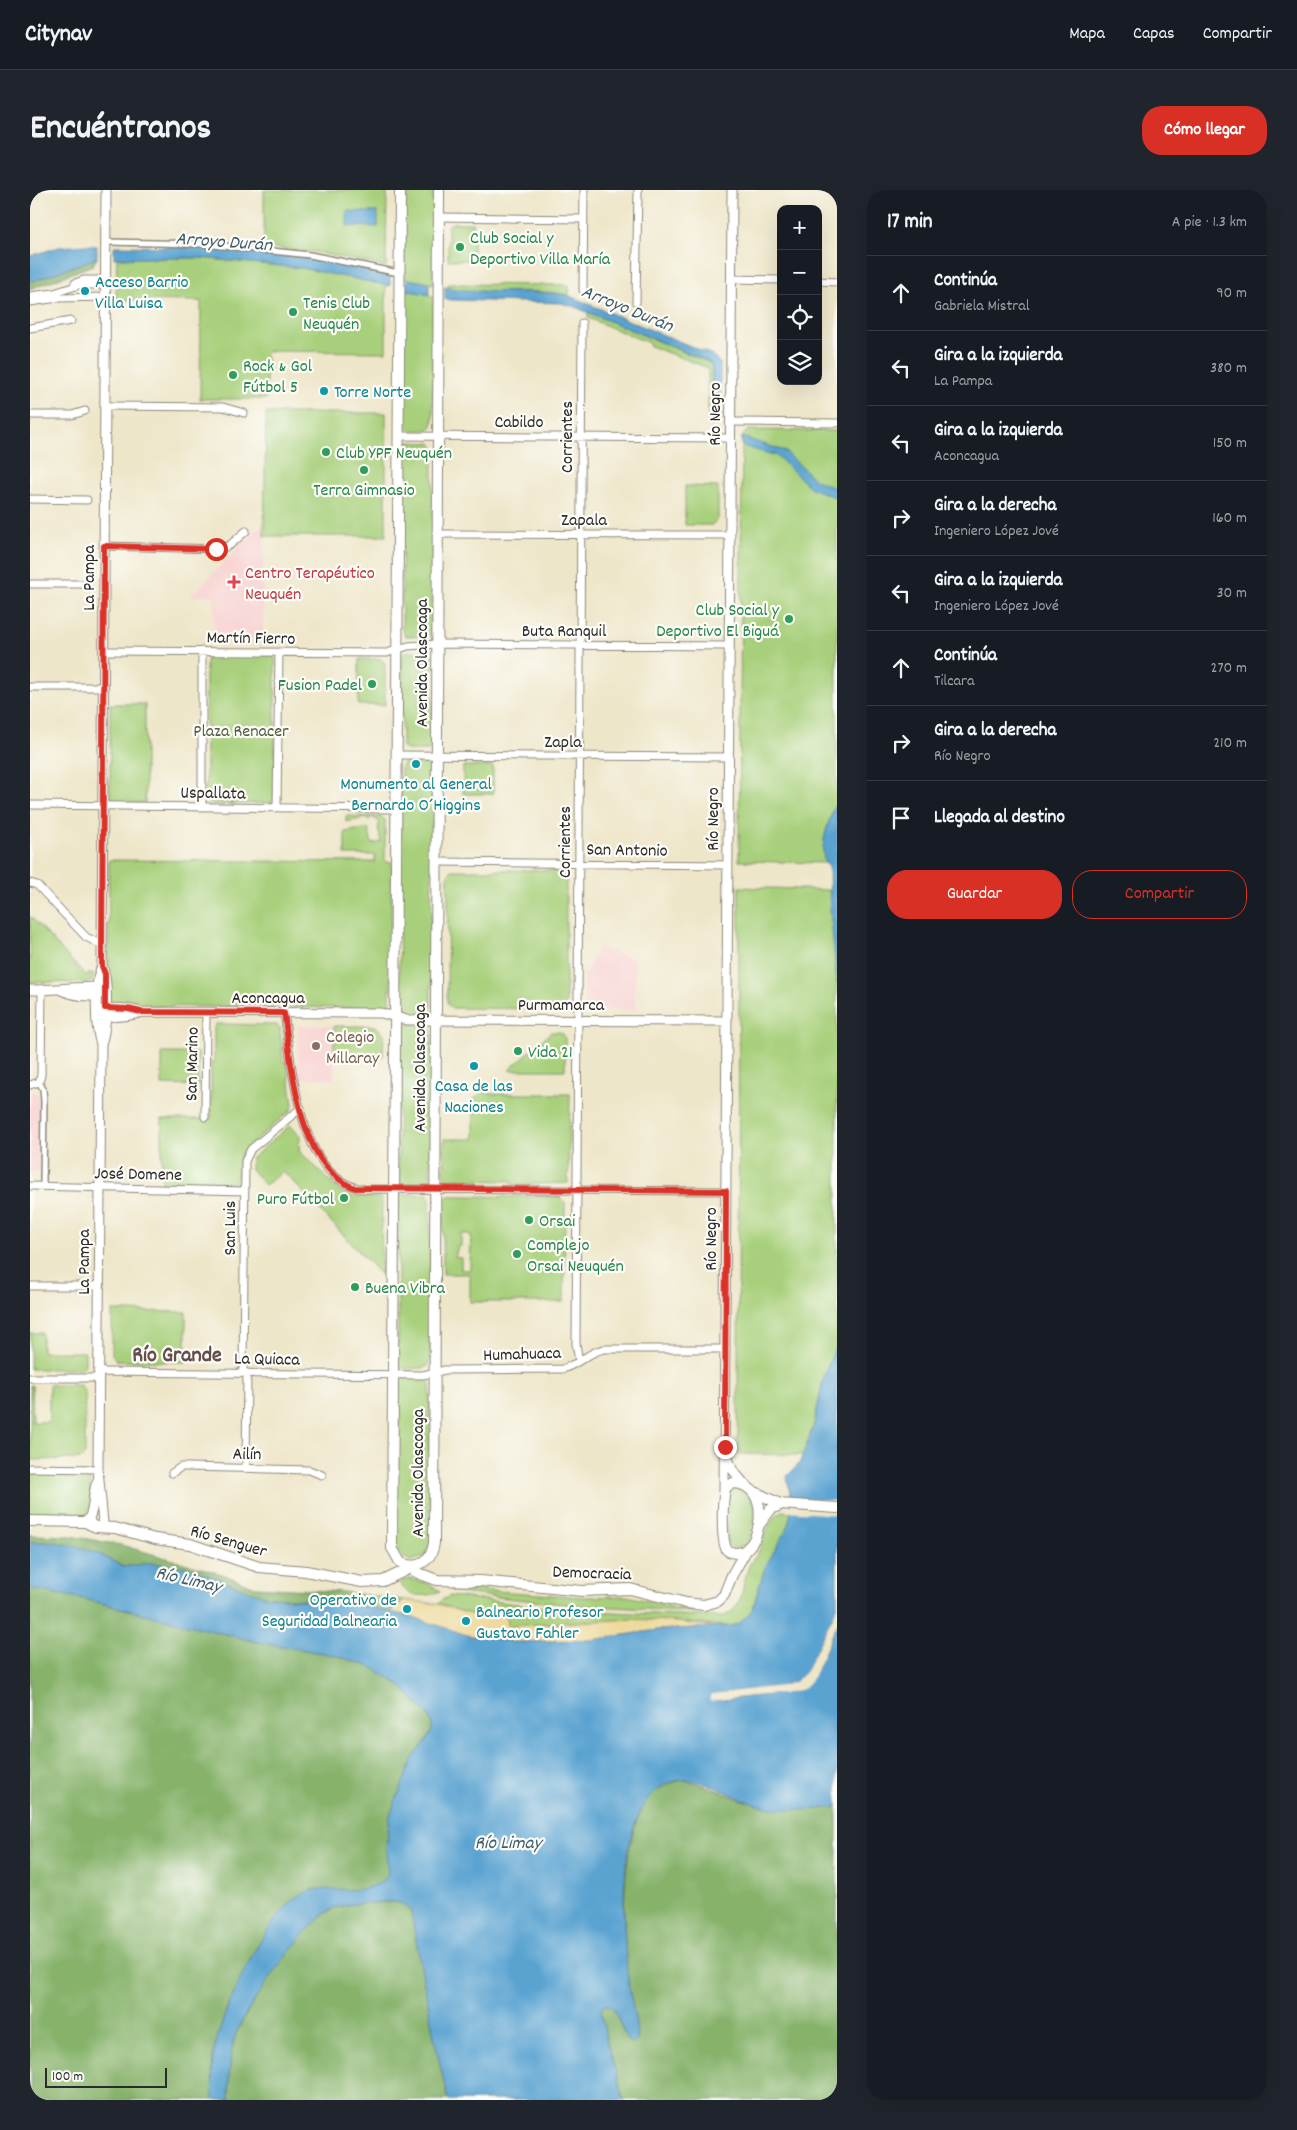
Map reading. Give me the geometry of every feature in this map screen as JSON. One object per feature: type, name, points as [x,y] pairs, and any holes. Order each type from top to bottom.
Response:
[{"type":"main road","name":"Avenida Olascoaga","points":[[400,190],[391,1543],[396,1558],[411,1566],[428,1559],[434,1543],[439,190]]},
{"type":"main road","points":[[724,1494],[729,1484],[738,1483],[771,1501],[784,1504],[837,1508]]},
{"type":"main road","name":"Río Negro","points":[[748,1488],[759,1506],[759,1526]]},
{"type":"main road","name":"Río Negro","points":[[724,1494],[725,1546],[734,1553],[742,1552],[748,1547]]},
{"type":"main road","points":[[748,1547],[771,1509],[784,1504]]},
{"type":"main road","name":"Río Senguer","points":[[30,1521],[78,1522],[115,1528],[190,1544],[259,1567],[306,1571],[354,1581],[383,1581],[411,1566]]},
{"type":"main road","name":"Democracia","points":[[411,1566],[437,1580],[481,1581],[582,1591],[630,1588],[686,1603],[704,1605],[718,1601],[724,1595],[732,1575],[748,1547]]},
{"type":"street","name":"La Pampa","points":[[95,1526],[89,1518],[94,1508],[94,1488],[98,1480],[101,1044],[97,1033],[102,1012],[98,974],[102,966],[106,190]]},
{"type":"street","points":[[583,290],[584,190]]},
{"type":"street","points":[[636,302],[638,190]]},
{"type":"street","name":"Río Negro","points":[[724,1494],[732,190]]},
{"type":"street","points":[[438,217],[583,219]]},
{"type":"street","points":[[106,242],[204,244],[310,255],[400,273]]},
{"type":"street","points":[[731,279],[777,280]]},
{"type":"street","points":[[822,281],[837,282]]},
{"type":"street","points":[[30,296],[54,293],[89,282],[106,282]]},
{"type":"street","points":[[30,302],[58,298],[106,297]]},
{"type":"street","points":[[30,328],[71,321]]},
{"type":"street","name":"Corrientes","points":[[579,1361],[576,1344],[582,323]]},
{"type":"street","points":[[105,406],[223,407],[244,414]]},
{"type":"street","points":[[30,415],[72,415],[85,411]]},
{"type":"street","points":[[730,422],[837,424]]},
{"type":"street","name":"Cabildo","points":[[398,436],[730,438]]},
{"type":"street","points":[[30,499],[87,500]]},
{"type":"street","points":[[104,546],[220,549],[230,545],[246,531]]},
{"type":"street","name":"Zapala","points":[[437,534],[730,535]]},
{"type":"street","points":[[30,584],[85,584]]},
{"type":"street","name":"Buta Ranquil","points":[[398,649],[437,644],[729,646]]},
{"type":"street","name":"Martín Fierro","points":[[104,651],[387,653],[398,649]]},
{"type":"street","points":[[202,651],[202,806]]},
{"type":"street","points":[[277,808],[279,652]]},
{"type":"street","points":[[30,687],[103,687]]},
{"type":"street","name":"Zapla","points":[[397,755],[729,757]]},
{"type":"street","name":"Uspallata","points":[[30,805],[396,809]]},
{"type":"street","name":"San Antonio","points":[[436,862],[728,865]]},
{"type":"street","points":[[30,883],[37,885],[88,939],[102,945]]},
{"type":"street","points":[[30,990],[61,990],[74,994],[100,991]]},
{"type":"street","points":[[42,990],[41,1075],[39,1082],[43,1089],[44,1101],[43,1186]]},
{"type":"street","name":"Aconcagua","points":[[102,1012],[126,1016],[141,1012],[381,1013],[395,1016]]},
{"type":"street","name":"San Marino","points":[[205,1117],[206,1013]]},
{"type":"street","points":[[284,1013],[294,1081],[314,1150],[337,1178],[355,1188],[394,1190],[726,1191]]},
{"type":"street","name":"Purmamarca","points":[[395,1016],[407,1020],[727,1021]]},
{"type":"street","points":[[30,1084],[39,1082]]},
{"type":"street","name":"San Luis","points":[[246,1468],[244,1166],[248,1152],[301,1108]]},
{"type":"street","name":"José Domene","points":[[30,1186],[245,1191]]},
{"type":"street","points":[[30,1286],[99,1286]]},
{"type":"street","name":"Humahuaca","points":[[434,1372],[445,1370],[556,1369],[568,1367],[594,1351],[604,1349],[726,1349]]},
{"type":"street","name":"La Quiaca","points":[[30,1378],[245,1373],[424,1375],[434,1372]]},
{"type":"street","name":"Río Negro","points":[[725,1447],[732,1469],[748,1488]]},
{"type":"street","name":"Ailín","points":[[172,1473],[184,1467],[309,1470],[322,1475]]},
{"type":"street","points":[[30,1468],[98,1469]]},
{"type":"shaded area","name":"Centro Terapéutico Neuquén","points":[[264,523],[263,643],[214,643],[214,596],[190,596]]},
{"type":"shaded area","points":[[598,948],[635,959],[635,1010],[590,1010],[584,1004],[584,977]]},
{"type":"shaded area","name":"Colegio Millaray","points":[[297,1025],[334,1026],[334,1079],[299,1078]]},
{"type":"shaded area","points":[[30,1091],[35,1091],[40,1096],[40,1169],[35,1173],[30,1173]]},
{"type":"green space","name":"Tenis Club Neuquén","points":[[264,190],[387,190],[386,267],[315,252],[264,247]]},
{"type":"green space","points":[[403,190],[433,190],[433,284],[403,278]]},
{"type":"green space","name":"Club Social y Deportivo Villa María","points":[[452,223],[473,223],[473,260],[448,260],[448,226]]},
{"type":"green space","points":[[97,258],[93,265],[30,289],[30,282]]},
{"type":"green space","name":"Tenis Club Neuquén","points":[[117,258],[200,258],[301,268],[386,285],[386,352],[266,351],[266,399],[200,399],[201,301],[116,300]]},
{"type":"green space","points":[[448,284],[569,285],[569,295],[539,292],[464,290],[449,288]]},
{"type":"green space","points":[[403,289],[433,296],[433,422],[431,428],[425,430],[413,430],[403,426]]},
{"type":"green space","points":[[588,312],[710,363],[712,367],[712,408],[721,418],[715,425],[708,425],[708,368],[650,346],[649,343],[588,318]]},
{"type":"green space","name":"Club YPF Neuquén","points":[[266,413],[386,413],[386,536],[264,536]]},
{"type":"green space","name":"Club Social y Deportivo El Biguá","points":[[748,430],[837,431],[837,800],[824,839],[825,863],[739,861],[742,437]]},
{"type":"green space","points":[[407,442],[431,443],[433,446],[432,631],[430,635],[425,637],[405,636],[402,629],[403,444]]},
{"type":"green space","points":[[685,486],[718,487],[718,519],[712,525],[685,525]]},
{"type":"green space","points":[[405,652],[427,652],[433,655],[432,747],[429,750],[406,750],[402,747],[402,655]]},
{"type":"green space","name":"Plaza Renacer","points":[[214,655],[270,655],[275,658],[275,798],[271,803],[212,804],[206,801],[206,662],[208,657]]},
{"type":"green space","name":"Fusion Padel","points":[[359,659],[381,659],[385,663],[385,705],[358,705]]},
{"type":"green space","points":[[110,704],[145,704],[145,803],[115,803],[110,800]]},
{"type":"green space","points":[[406,760],[428,760],[432,765],[431,1010],[426,1015],[415,1016],[401,1013],[399,1010],[401,766]]},
{"type":"green space","points":[[463,766],[493,766],[493,794],[463,794]]},
{"type":"green space","points":[[346,816],[381,817],[385,820],[385,862],[392,862],[390,1006],[383,1008],[115,1006],[110,1004],[108,999],[109,860],[375,862],[375,855],[345,855],[345,832],[368,828],[372,844],[381,842],[378,828],[380,827],[378,826],[380,822],[372,817],[369,820],[366,818],[346,822]]},
{"type":"green space","points":[[452,870],[560,870],[566,874],[566,1004],[561,1009],[451,1008],[447,1003],[448,874]]},
{"type":"green space","points":[[739,887],[829,890],[837,983],[837,1348],[835,1348],[824,1376],[814,1424],[803,1455],[738,1454]]},
{"type":"green space","points":[[30,916],[87,977],[88,974],[94,974],[92,981],[87,983],[30,982]]},
{"type":"green space","points":[[216,1024],[277,1025],[280,1028],[283,1062],[287,1062],[293,1105],[291,1110],[242,1152],[234,1183],[162,1184],[162,1119],[211,1119],[211,1062],[214,1062],[214,1028]]},
{"type":"green space","points":[[403,1024],[429,1025],[432,1031],[430,1177],[429,1184],[418,1187],[405,1185],[398,1181],[399,1029]]},
{"type":"green space","points":[[334,1026],[376,1026],[384,1034],[383,1056],[334,1056]]},
{"type":"green space","points":[[551,1032],[560,1032],[565,1038],[565,1070],[509,1070]]},
{"type":"green space","points":[[162,1053],[198,1053],[198,1086],[162,1085]]},
{"type":"green space","points":[[486,1088],[491,1094],[570,1094],[568,1183],[512,1185],[512,1181],[449,1180],[444,1176],[444,1139],[474,1139],[474,1099]]},
{"type":"green space","name":"Puro Fútbol","points":[[290,1125],[300,1136],[299,1151],[346,1196],[378,1197],[382,1200],[381,1275],[283,1171],[265,1185],[251,1169],[251,1159]]},
{"type":"green space","points":[[401,1194],[427,1194],[430,1199],[430,1360],[428,1366],[424,1368],[404,1369],[398,1364],[398,1197]]},
{"type":"green space","name":"Complejo Orsai Neuquén","points":[[449,1196],[560,1197],[565,1202],[564,1302],[470,1302],[470,1274],[443,1274],[443,1201]],"holes":[[[461,1234],[471,1234],[470,1270],[461,1270],[461,1258],[455,1257],[458,1246],[461,1246]]]},
{"type":"green space","points":[[112,1311],[186,1312],[186,1362],[117,1361],[112,1354]]},
{"type":"green space","points":[[30,1333],[42,1333],[42,1352],[85,1352],[85,1365],[80,1369],[30,1369]]},
{"type":"green space","points":[[403,1378],[426,1379],[430,1384],[430,1543],[425,1556],[411,1561],[402,1557],[394,1542],[398,1384]]},
{"type":"green space","points":[[30,1385],[32,1385],[33,1422],[49,1422],[49,1385],[80,1385],[85,1391],[85,1455],[80,1459],[30,1460]]},
{"type":"green space","points":[[30,1473],[87,1474],[90,1476],[91,1506],[85,1518],[81,1519],[78,1514],[30,1514]]},
{"type":"green space","points":[[734,1488],[750,1497],[755,1512],[750,1537],[746,1545],[734,1549],[727,1544],[728,1493]]},
{"type":"green space","points":[[783,1511],[791,1512],[790,1522],[752,1610],[738,1624],[730,1626],[632,1619],[507,1626],[507,1616],[476,1616],[438,1604],[450,1596],[569,1610],[721,1617],[729,1614],[738,1603],[746,1573],[758,1553],[767,1529],[773,1519]]},
{"type":"green space","points":[[30,1535],[71,1536],[121,1545],[222,1574],[255,1587],[344,1592],[404,1600],[391,1613],[350,1604],[263,1596],[186,1567],[149,1563],[123,1567],[98,1553],[76,1546],[53,1542],[30,1542]]},
{"type":"green space","points":[[410,1579],[427,1583],[440,1591],[429,1595],[412,1594],[400,1582]]},
{"type":"green space","points":[[30,1589],[80,1598],[257,1642],[335,1655],[371,1667],[400,1685],[428,1714],[432,1723],[432,1731],[413,1758],[390,1815],[386,1850],[388,1875],[381,1882],[363,1889],[342,1891],[312,1890],[228,2004],[213,2053],[213,2100],[30,2100]]},
{"type":"green space","points":[[466,1589],[583,1597],[627,1596],[694,1612],[563,1604],[468,1594],[450,1590]]},
{"type":"green space","points":[[683,1780],[765,1806],[801,1809],[837,1807],[837,2100],[624,2100],[607,2043],[601,2011],[603,2006],[608,2005],[613,2008],[628,2041],[637,2036],[632,2012],[625,1950],[624,1915],[630,1848],[637,1821],[647,1800],[663,1787]]},
{"type":"green space","points":[[391,1902],[402,1904],[411,1912],[435,2042],[448,2100],[229,2100],[231,2055],[239,2027],[261,1990],[292,1949],[320,1917],[331,1910],[353,1904]]},
{"type":"sand","name":"Balneario Profesor Gustavo Fahler","points":[[404,1600],[438,1604],[476,1616],[507,1616],[508,1626],[632,1619],[719,1627],[657,1630],[592,1640],[514,1642],[462,1635],[413,1617],[391,1613]]},
{"type":"water","points":[[347,211],[378,212],[378,227],[347,226]]},
{"type":"water","points":[[97,246],[97,258],[30,282],[30,256],[59,247]]},
{"type":"water","points":[[114,246],[203,247],[310,258],[390,275],[390,286],[301,268],[200,258],[114,258]]},
{"type":"water","points":[[407,279],[429,283],[429,295],[406,290]]},
{"type":"water","points":[[445,287],[475,291],[537,292],[567,295],[712,355],[720,363],[721,418],[712,408],[712,367],[705,360],[561,303],[452,300],[445,299]]},
{"type":"water","points":[[742,437],[785,451],[814,479],[837,489],[837,498],[811,488],[777,456],[742,446]]},
{"type":"water","points":[[837,800],[837,983],[830,908],[829,867],[825,863],[823,847],[826,831]]},
{"type":"water","name":"Río Limay","points":[[835,1348],[837,1348],[837,1608],[806,1671],[795,1682],[781,1686],[712,1694],[711,1701],[796,1692],[814,1676],[837,1624],[837,1807],[797,1810],[778,1809],[749,1802],[700,1782],[682,1780],[659,1789],[642,1808],[632,1835],[626,1867],[624,1901],[624,1934],[629,1986],[636,2022],[636,2042],[633,2044],[628,2041],[613,2008],[608,2005],[603,2006],[601,2011],[607,2043],[624,2100],[448,2100],[435,2042],[411,1912],[399,1903],[389,1902],[350,1904],[334,1908],[305,1933],[261,1991],[239,2027],[231,2054],[229,2100],[213,2100],[212,2069],[214,2051],[227,2011],[250,1959],[265,1934],[281,1913],[297,1898],[313,1890],[362,1889],[380,1882],[388,1875],[386,1850],[390,1815],[413,1758],[432,1731],[432,1723],[428,1714],[400,1685],[371,1667],[335,1655],[257,1642],[80,1598],[30,1589],[30,1542],[53,1542],[76,1546],[98,1553],[123,1567],[149,1563],[186,1567],[263,1596],[368,1607],[413,1617],[470,1636],[514,1642],[592,1640],[657,1630],[730,1626],[738,1624],[752,1610],[765,1567],[787,1529],[792,1507],[787,1476],[799,1464],[807,1444],[814,1424],[824,1376]]},
{"type":"pier","points":[[788,1498],[837,1501],[837,1515],[789,1511]]},
{"type":"pier","points":[[837,1608],[836,1616],[808,1672],[797,1684],[782,1688],[740,1692],[712,1698],[783,1691],[801,1687],[812,1674],[837,1622],[814,1676],[803,1689],[784,1694],[754,1695],[711,1701],[709,1699],[712,1694],[781,1686],[795,1682],[806,1671]]},
{"type":"place","name":"Club Social y Deportivo Villa María","points":[[460,247]]},
{"type":"place","name":"Acceso Barrio Villa Luisa","points":[[85,291]]},
{"type":"place","name":"Tenis Club Neuquén","points":[[293,312]]},
{"type":"place","name":"Rock & Gol Fútbol 5","points":[[233,375]]},
{"type":"place","name":"Torre Norte","points":[[324,391]]},
{"type":"place","name":"Club YPF Neuquén","points":[[326,452]]},
{"type":"place","name":"Terra Gimnasio","points":[[364,470]]},
{"type":"place","name":"Centro Terapéutico Neuquén","points":[[234,582]]},
{"type":"place","name":"Club Social y Deportivo El Biguá","points":[[789,619]]},
{"type":"place","name":"Fusion Padel","points":[[372,684]]},
{"type":"place","name":"Monumento al General Bernardo O´Higgins","points":[[416,764]]},
{"type":"place","name":"Colegio Millaray","points":[[316,1046]]},
{"type":"place","name":"Vida 21","points":[[518,1051]]},
{"type":"place","name":"Casa de las Naciones","points":[[474,1066]]},
{"type":"place","name":"Puro Fútbol","points":[[344,1198]]},
{"type":"place","name":"Orsai","points":[[529,1220]]},
{"type":"place","name":"Complejo Orsai Neuquén","points":[[517,1254]]},
{"type":"place","name":"Buena Vibra","points":[[355,1287]]},
{"type":"place","name":"Operativo de Seguridad Balnearia","points":[[407,1609]]},
{"type":"place","name":"Balneario Profesor Gustavo Fahler","points":[[466,1621]]},
{"type":"district","name":"Río Grande","points":[[177,1353]]},
{"type":"route","points":[[216,549],[104,546],[102,966],[105,974],[105,1008],[128,1009],[141,1012],[284,1013],[294,1081],[310,1142],[319,1159],[333,1175],[348,1186],[364,1189],[394,1190],[726,1191],[725,1447]]},
{"type":"water label","name":"Arroyo Durán","points":[[224,240]]},
{"type":"water label","name":"Arroyo Durán","points":[[628,307]]}]
